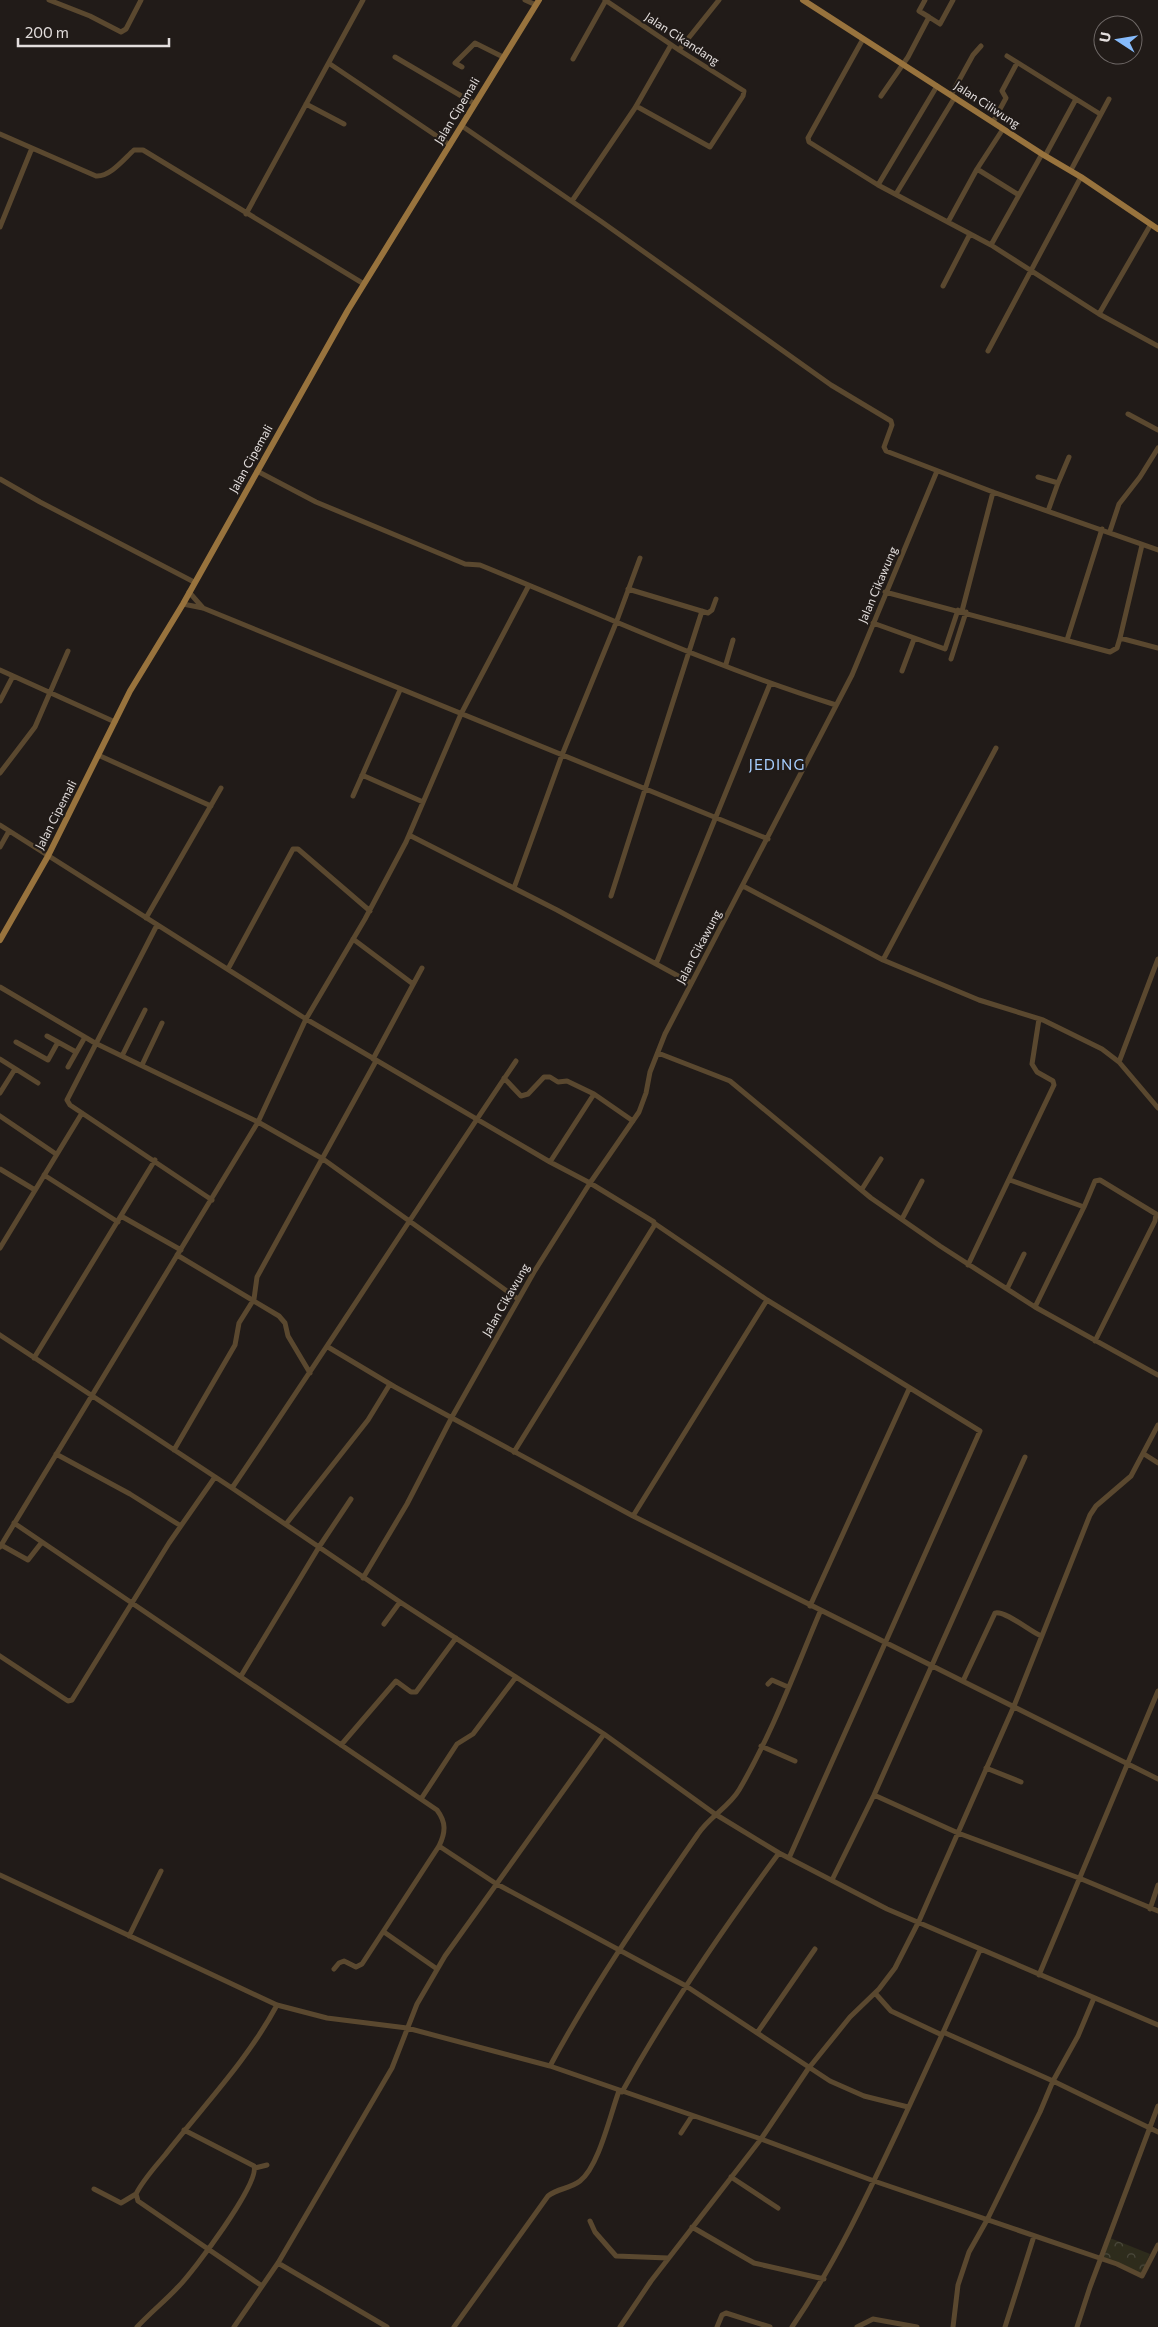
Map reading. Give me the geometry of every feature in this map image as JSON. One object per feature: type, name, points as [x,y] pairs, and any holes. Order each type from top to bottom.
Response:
[{"type":"main road","name":"Jalan Ciliwung","points":[[803,0],[1003,129],[1081,176],[1158,229]]},
{"type":"main road","name":"Jalan Cipemali","points":[[0,940],[48,856],[130,691],[183,604],[364,284],[537,3]]},
{"type":"street","points":[[49,0],[90,16],[121,32],[126,29],[141,0]]},
{"type":"street","points":[[246,214],[330,64],[363,0]]},
{"type":"street","points":[[525,0],[537,3]]},
{"type":"street","points":[[573,59],[606,0]]},
{"type":"street","name":"Jalan Cikandang","points":[[606,0],[671,45],[742,89],[743,96],[710,147],[636,106]]},
{"type":"street","points":[[679,50],[719,0]]},
{"type":"street","points":[[925,0],[917,10],[939,26],[953,0]]},
{"type":"street","points":[[881,96],[929,17]]},
{"type":"street","points":[[863,40],[808,140],[878,185],[991,245],[1099,314],[1158,346]]},
{"type":"street","points":[[462,67],[455,62],[475,43],[503,57]]},
{"type":"street","points":[[572,201],[636,106],[671,45]]},
{"type":"street","points":[[896,194],[953,96],[973,55],[981,46]]},
{"type":"street","points":[[1006,56],[1100,114]]},
{"type":"street","points":[[395,57],[475,104]]},
{"type":"street","points":[[993,122],[1006,98],[1002,91],[1017,63]]},
{"type":"street","points":[[330,64],[450,145]]},
{"type":"street","points":[[878,185],[937,86]]},
{"type":"street","points":[[991,245],[1076,99]]},
{"type":"street","points":[[1071,170],[1109,99]]},
{"type":"street","points":[[306,104],[344,124]]},
{"type":"street","points":[[462,126],[572,201],[823,380],[890,421],[892,425],[884,447],[886,451],[993,492],[1110,531],[1158,550]]},
{"type":"street","points":[[948,222],[977,169],[1003,129]]},
{"type":"street","points":[[0,134],[88,173],[102,176],[134,150],[143,150],[364,284]]},
{"type":"street","points":[[0,228],[32,148]]},
{"type":"street","points":[[977,169],[1019,195]]},
{"type":"street","points":[[988,351],[1081,176]]},
{"type":"street","points":[[1099,314],[1151,224]]},
{"type":"street","points":[[943,286],[970,234]]},
{"type":"street","points":[[1128,414],[1158,430]]},
{"type":"street","points":[[1110,531],[1119,504],[1140,477],[1158,448]]},
{"type":"street","points":[[1048,511],[1069,457]]},
{"type":"street","name":"Jalan Cikawung","points":[[363,1578],[407,1504],[452,1417],[518,1299],[590,1183],[642,1106],[648,1077],[691,984],[852,675],[937,471]]},
{"type":"street","points":[[257,472],[316,502],[465,564],[480,565],[616,623],[726,664],[770,684],[836,704]]},
{"type":"street","points":[[1038,477],[1058,483]]},
{"type":"street","points":[[0,479],[40,502],[194,582]]},
{"type":"street","points":[[951,659],[993,492]]},
{"type":"street","points":[[1067,640],[1102,529]]},
{"type":"street","points":[[885,592],[1110,652],[1117,648],[1120,638],[1142,545]]},
{"type":"street","points":[[514,888],[562,755],[616,623],[640,558]]},
{"type":"street","points":[[42,1542],[28,1560],[1,1546],[2,1537],[14,1523],[258,1122],[306,1019],[370,910],[409,835],[462,714],[528,586]]},
{"type":"street","points":[[628,589],[702,611],[711,612],[716,599]]},
{"type":"street","points":[[189,592],[203,608]]},
{"type":"street","points":[[183,604],[203,608],[768,839]]},
{"type":"street","points":[[611,896],[702,611]]},
{"type":"street","points":[[873,623],[945,649],[962,611]]},
{"type":"street","points":[[1120,638],[1158,648]]},
{"type":"street","points":[[902,671],[914,639]]},
{"type":"street","points":[[726,664],[732,640]]},
{"type":"street","points":[[0,773],[36,727],[68,651]]},
{"type":"street","points":[[0,670],[115,722]]},
{"type":"street","points":[[0,701],[13,676]]},
{"type":"street","points":[[656,964],[717,819],[770,684]]},
{"type":"street","points":[[353,796],[400,690]]},
{"type":"street","points":[[882,960],[996,748]]},
{"type":"street","points":[[98,756],[211,806]]},
{"type":"street","points":[[362,775],[423,802]]},
{"type":"street","points":[[146,918],[221,788]]},
{"type":"street","points":[[0,825],[306,1019],[476,1120],[590,1183],[652,1220],[767,1300],[980,1431],[789,1858]]},
{"type":"street","points":[[0,847],[9,830]]},
{"type":"street","points":[[409,835],[514,888],[691,984]]},
{"type":"street","points":[[228,970],[293,849],[298,849],[370,910]]},
{"type":"street","points":[[743,886],[882,960],[980,1000],[1039,1018],[1102,1049],[1119,1062],[1157,1106]]},
{"type":"street","points":[[157,925],[67,1099],[70,1105],[155,1160],[212,1200]]},
{"type":"street","points":[[353,939],[413,984]]},
{"type":"street","points":[[1119,1062],[1158,959]]},
{"type":"street","points":[[174,1450],[231,1354],[235,1345],[239,1323],[254,1299],[257,1277],[323,1159],[422,968]]},
{"type":"street","points":[[0,987],[95,1043],[258,1122],[323,1159],[518,1299]]},
{"type":"street","points":[[122,1056],[145,1010]]},
{"type":"street","points":[[968,1265],[1054,1085],[1053,1081],[1037,1072],[1032,1064],[1039,1018]]},
{"type":"street","points":[[142,1066],[162,1023]]},
{"type":"street","points":[[47,1036],[76,1052]]},
{"type":"street","points":[[68,1067],[85,1037]]},
{"type":"street","points":[[16,1042],[48,1060],[58,1042]]},
{"type":"street","points":[[658,1053],[730,1082],[862,1189],[968,1265],[1035,1307],[1158,1375]]},
{"type":"street","points":[[0,1059],[38,1083]]},
{"type":"street","points":[[232,1488],[328,1347],[409,1220],[516,1061]]},
{"type":"street","points":[[0,1093],[15,1069]]},
{"type":"street","points":[[504,1078],[521,1096],[528,1094],[547,1076],[558,1082],[567,1081],[594,1094],[633,1121]]},
{"type":"street","points":[[550,1162],[594,1094]]},
{"type":"street","points":[[1157,1106],[1158,1098]]},
{"type":"street","points":[[0,1248],[82,1113]]},
{"type":"street","points":[[0,1116],[56,1154]]},
{"type":"street","points":[[862,1189],[881,1159]]},
{"type":"street","points":[[34,1358],[155,1160]]},
{"type":"street","points":[[0,1169],[35,1190]]},
{"type":"street","points":[[44,1174],[120,1219],[180,1250]]},
{"type":"street","points":[[1010,1180],[1084,1207]]},
{"type":"street","points":[[1035,1307],[1095,1181],[1100,1180],[1156,1214],[1155,1221],[1096,1341]]},
{"type":"street","points":[[902,1219],[922,1181]]},
{"type":"street","points":[[514,1452],[654,1223]]},
{"type":"street","points":[[1007,1289],[1024,1254]]},
{"type":"street","points":[[177,1255],[254,1299],[283,1319],[288,1336],[310,1373]]},
{"type":"street","points":[[633,1516],[767,1300]]},
{"type":"street","points":[[0,1335],[286,1524],[363,1578],[604,1734],[715,1814],[779,1854],[887,1909],[919,1921],[980,1950],[1158,2025]]},
{"type":"street","points":[[328,1347],[390,1384],[633,1516],[820,1612],[1014,1706],[1158,1779]]},
{"type":"street","points":[[286,1524],[368,1420],[390,1384]]},
{"type":"street","points":[[810,1606],[909,1389]]},
{"type":"street","points":[[620,2327],[668,2258],[761,2140],[808,2069],[895,1968],[919,1921],[1014,1706],[1090,1515],[1102,1500],[1131,1476],[1158,1425]]},
{"type":"street","points":[[56,1454],[130,1494],[181,1526]]},
{"type":"street","points":[[1144,1454],[1158,1463]]},
{"type":"street","points":[[832,1880],[874,1795],[1025,1457]]},
{"type":"street","points":[[0,1656],[68,1701],[72,1700],[97,1662],[131,1602],[215,1477]]},
{"type":"street","points":[[241,1676],[319,1547],[351,1499]]},
{"type":"street","points":[[14,1523],[421,1799],[443,1818],[445,1826],[444,1836],[439,1846],[360,1966],[354,1966],[344,1961],[339,1963],[334,1969]]},
{"type":"street","points":[[384,1624],[400,1602]]},
{"type":"street","points":[[550,2066],[571,2027],[620,1950],[698,1834],[738,1791],[761,1746],[820,1612]]},
{"type":"street","points":[[963,1681],[995,1613],[1005,1613],[1023,1627],[1041,1636]]},
{"type":"street","points":[[342,1745],[396,1681],[411,1692],[416,1692],[456,1638]]},
{"type":"street","points":[[421,1799],[455,1746],[474,1734],[516,1677]]},
{"type":"street","points":[[768,1684],[772,1680],[788,1687]]},
{"type":"street","points":[[1039,1975],[1158,1691]]},
{"type":"street","points":[[234,2327],[278,2263],[392,2068],[416,2004],[437,1969],[495,1883],[604,1734]]},
{"type":"street","points":[[761,1746],[795,1761]]},
{"type":"street","points":[[986,1768],[1021,1782]]},
{"type":"street","points":[[874,1795],[958,1833],[1080,1878],[1158,1912]]},
{"type":"street","points":[[439,1846],[495,1883],[686,1986],[808,2069],[864,2096],[908,2107]]},
{"type":"street","points":[[454,2327],[548,2196],[557,2190],[574,2185],[589,2170],[620,2092],[724,1926],[779,1854]]},
{"type":"street","points":[[129,1936],[162,1871]]},
{"type":"street","points":[[0,1875],[277,2004],[327,2018],[407,2028],[550,2066],[874,2181],[1117,2264],[1142,2276],[1158,2245]]},
{"type":"street","points":[[1150,1909],[1158,1885]]},
{"type":"street","points":[[384,1932],[437,1969]]},
{"type":"street","points":[[757,2033],[815,1949]]},
{"type":"street","points":[[792,2327],[824,2279],[874,2181],[980,1950]]},
{"type":"street","points":[[877,1991],[891,2011],[1053,2081],[1158,2132]]},
{"type":"street","points":[[954,2327],[958,2287],[968,2252],[987,2220],[1040,2112],[1053,2081],[1078,2036],[1094,1998]]},
{"type":"street","points":[[94,2189],[121,2203],[136,2194],[184,2130],[243,2060],[263,2031],[277,2004]]},
{"type":"street","points":[[1077,2327],[1158,2106]]},
{"type":"street","points":[[681,2133],[692,2116]]},
{"type":"street","points":[[184,2130],[255,2168],[267,2165]]},
{"type":"street","points":[[137,2327],[179,2286],[208,2250],[241,2201],[255,2173],[255,2168]]},
{"type":"street","points":[[730,2177],[778,2208]]},
{"type":"street","points":[[136,2194],[138,2201],[262,2286]]},
{"type":"street","points":[[590,2221],[595,2232],[616,2256],[668,2258]]},
{"type":"street","points":[[692,2227],[754,2263],[824,2279]]},
{"type":"street","points":[[1005,2327],[1034,2236]]},
{"type":"street","points":[[278,2263],[387,2327]]},
{"type":"street","points":[[717,2327],[722,2315],[726,2313],[770,2327]]},
{"type":"street","points":[[857,2327],[873,2319],[917,2327]]},
{"type":"green space","points":[[1110,2238],[1150,2254],[1141,2274],[1103,2259]]},
{"type":"district","name":"JEDING","points":[[777,765]]}]
